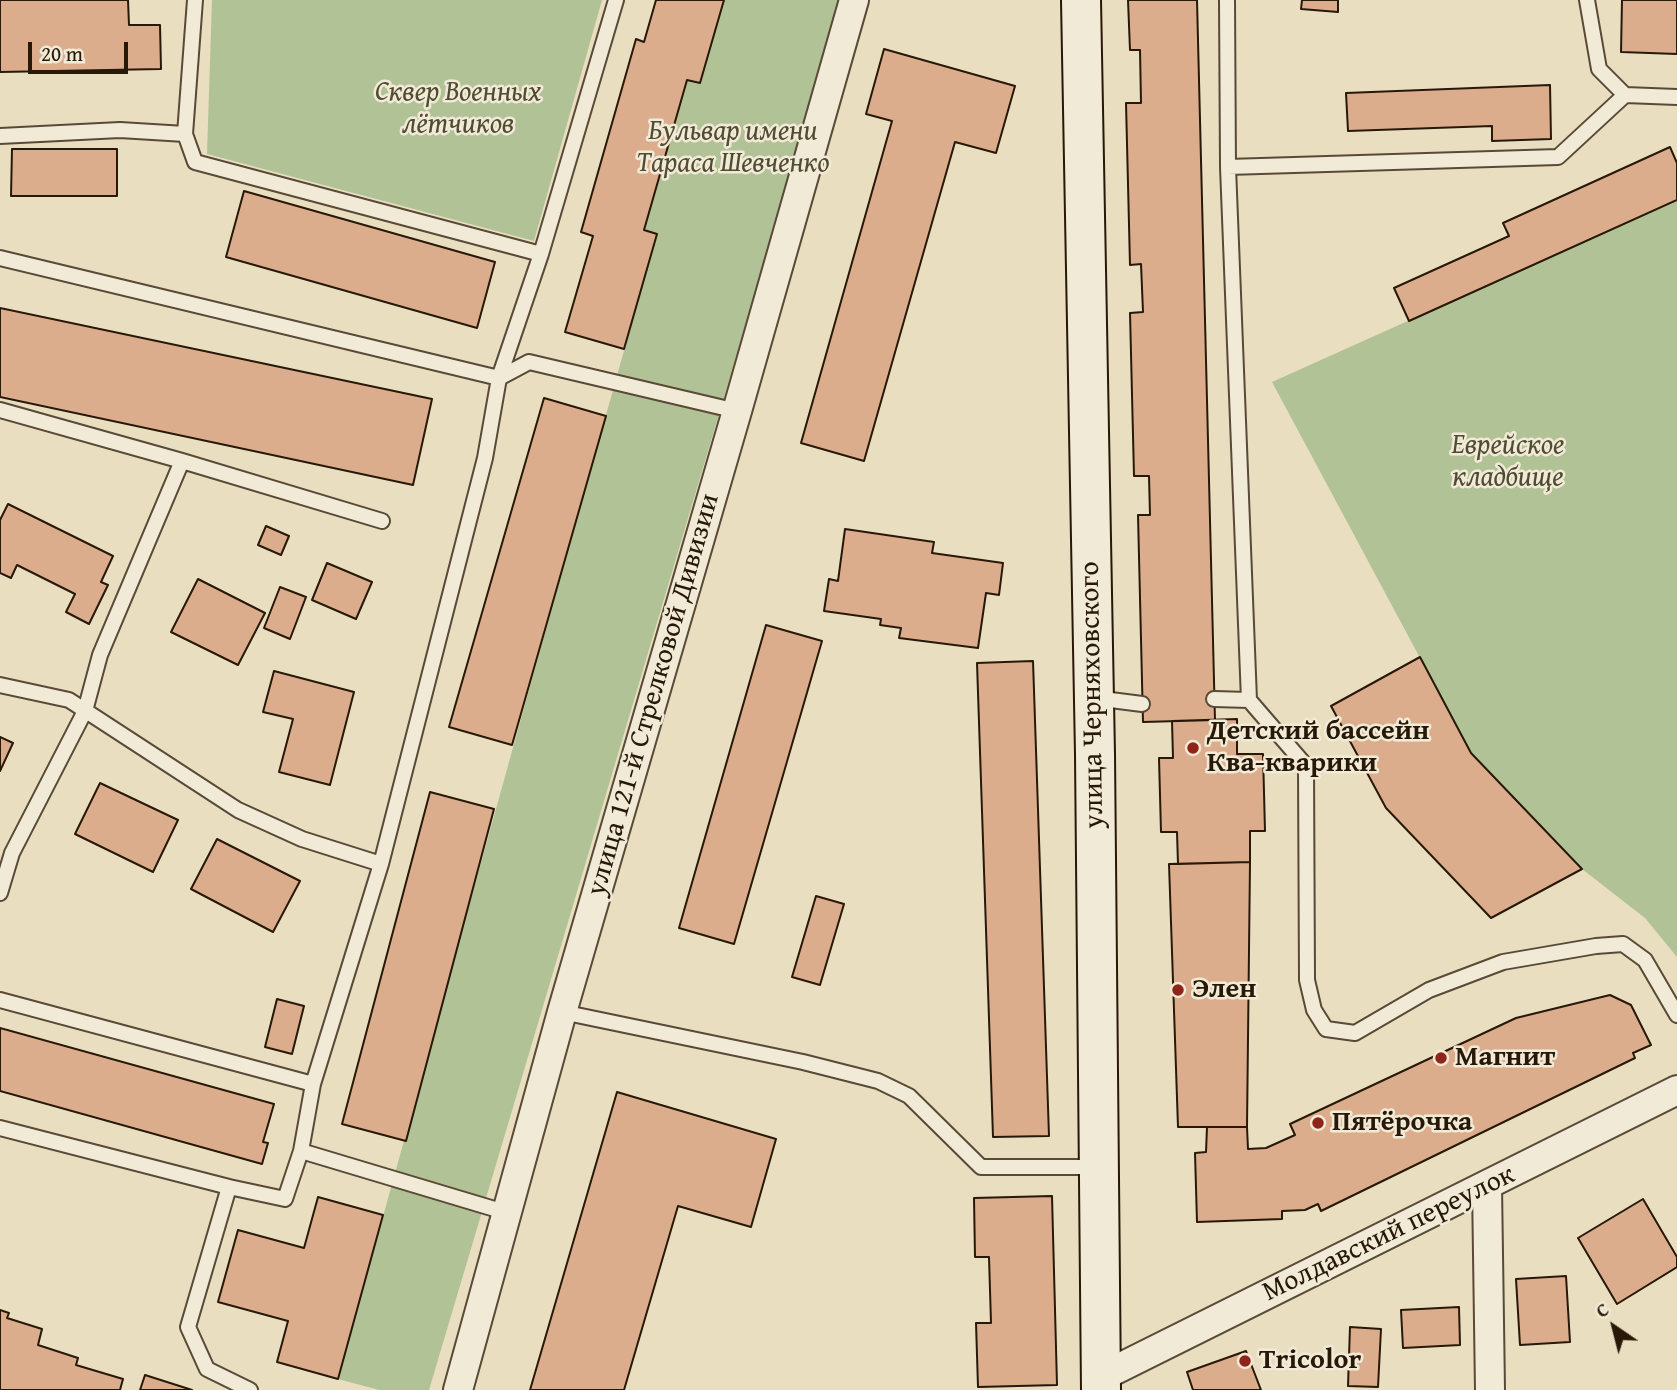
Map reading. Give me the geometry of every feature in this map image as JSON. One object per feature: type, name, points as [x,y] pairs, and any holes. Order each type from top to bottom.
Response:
[{"type":"street","name":"улица 121-й Стрелковой Дивизии","points":[[458,1390],[562,1012],[854,0]]},
{"type":"street","name":"улица Черняховского","points":[[1081,0],[1101,1384]]},
{"type":"street","name":"Молдавский переулок","points":[[1101,1384],[1677,1090]]},
{"type":"street","points":[[1487,1186],[1490,1390]]},
{"type":"lane","points":[[195,0],[185,134],[195,162],[541,254]]},
{"type":"lane","points":[[0,1128],[285,1199],[300,1152],[313,1084],[381,864],[485,458],[499,378],[541,254],[616,0]]},
{"type":"lane","points":[[1227,0],[1228,167],[1249,700],[1306,766],[1307,980],[1314,1010],[1326,1029],[1355,1032],[1429,990],[1503,962],[1595,946],[1623,944],[1645,960],[1677,1015]]},
{"type":"lane","points":[[1587,0],[1599,69],[1625,95],[1677,97]]},
{"type":"lane","points":[[1228,167],[1558,157],[1625,95]]},
{"type":"lane","points":[[0,136],[120,130],[185,134]]},
{"type":"lane","points":[[0,258],[499,378],[529,362],[737,411]]},
{"type":"lane","points":[[0,410],[382,521]]},
{"type":"lane","points":[[0,893],[12,853],[85,710],[100,654],[182,461]]},
{"type":"lane","points":[[0,685],[69,700],[238,810],[302,839],[381,864]]},
{"type":"lane","points":[[1093,698],[1142,704]]},
{"type":"lane","points":[[1214,699],[1249,700]]},
{"type":"lane","points":[[0,1000],[313,1084]]},
{"type":"lane","points":[[562,1012],[803,1062],[878,1081],[909,1096],[981,1167],[1099,1167]]},
{"type":"lane","points":[[300,1152],[508,1213]]},
{"type":"lane","points":[[229,1187],[188,1327],[207,1369],[250,1390]]},
{"type":"green space","name":"Сквер Военных лётчиков","points":[[212,0],[602,0],[534,241],[207,154]]},
{"type":"green space","name":"Бульвар имени Тараса Шевченко","points":[[724,0],[842,0],[429,1390],[379,1390],[338,1379],[657,234],[644,230],[687,80],[700,83]]},
{"type":"green space","name":"Еврейское кладбище","points":[[1677,200],[1677,957],[1645,918],[1582,869],[1471,753],[1272,382]]},
{"type":"building","points":[[0,0],[128,0],[129,25],[160,25],[161,69],[0,72]]},
{"type":"building","points":[[656,0],[724,0],[700,83],[687,80],[644,230],[657,234],[624,349],[565,332],[593,236],[581,232],[636,39],[644,42]]},
{"type":"building","points":[[1128,0],[1197,0],[1215,720],[1143,722],[1138,515],[1150,515],[1149,476],[1134,476],[1130,313],[1143,312],[1141,264],[1130,265],[1126,103],[1141,103],[1140,50],[1130,50]]},
{"type":"building","points":[[1302,0],[1338,0],[1338,12],[1301,9]]},
{"type":"building","points":[[1622,0],[1677,0],[1677,54],[1621,52]]},
{"type":"building","points":[[884,49],[1015,86],[996,153],[955,142],[864,461],[801,443],[892,121],[866,114]]},
{"type":"building","points":[[1550,85],[1551,139],[1492,141],[1492,126],[1348,131],[1346,93]]},
{"type":"building","points":[[1670,147],[1677,163],[1677,200],[1409,321],[1394,288],[1509,236],[1503,223]]},
{"type":"building","points":[[12,149],[117,149],[117,196],[11,196]]},
{"type":"building","points":[[244,191],[495,262],[477,328],[226,257]]},
{"type":"building","points":[[0,308],[432,399],[413,485],[0,397]]},
{"type":"building","points":[[544,398],[606,416],[512,745],[449,727]]},
{"type":"building","points":[[8,504],[113,556],[101,582],[108,585],[89,624],[66,612],[75,594],[17,565],[11,578],[0,573],[0,520]]},
{"type":"building","points":[[266,526],[289,536],[281,555],[258,545]]},
{"type":"building","points":[[845,529],[934,542],[932,553],[1003,563],[999,595],[986,593],[978,648],[899,638],[901,628],[880,625],[881,619],[824,611],[829,579],[838,581]]},
{"type":"building","points":[[327,563],[372,582],[356,619],[312,600]]},
{"type":"building","points":[[198,579],[265,613],[238,665],[171,632]]},
{"type":"building","points":[[280,587],[306,597],[290,639],[264,628]]},
{"type":"building","points":[[766,625],[822,641],[734,944],[679,928]]},
{"type":"building","points":[[1420,657],[1471,753],[1582,869],[1491,918],[1386,808],[1331,706]]},
{"type":"building","points":[[1033,661],[1049,1136],[993,1137],[977,663]]},
{"type":"building","points":[[274,671],[354,692],[330,785],[279,772],[293,719],[263,712]]},
{"type":"building","points":[[1237,719],[1237,754],[1263,754],[1265,831],[1250,831],[1250,862],[1178,864],[1177,832],[1161,832],[1159,758],[1173,758],[1172,721]]},
{"type":"building","points":[[0,737],[13,743],[0,771]]},
{"type":"building","points":[[100,783],[178,820],[153,872],[75,834]]},
{"type":"building","points":[[430,792],[494,809],[406,1141],[342,1124]]},
{"type":"building","points":[[217,839],[300,881],[273,932],[191,889]]},
{"type":"building","points":[[1250,862],[1247,1127],[1178,1127],[1169,864]]},
{"type":"building","points":[[816,896],[844,904],[820,985],[792,977]]},
{"type":"building","points":[[1610,995],[1631,1005],[1651,1045],[1633,1053],[1635,1058],[1321,1211],[1318,1204],[1305,1210],[1282,1211],[1282,1219],[1197,1222],[1195,1153],[1206,1152],[1207,1127],[1247,1127],[1248,1149],[1266,1148],[1295,1135],[1290,1124],[1516,1018]]},
{"type":"building","points":[[277,999],[304,1006],[292,1054],[265,1047]]},
{"type":"building","points":[[0,1028],[274,1104],[263,1142],[268,1143],[262,1164],[0,1091]]},
{"type":"building","points":[[617,1092],[776,1139],[751,1227],[678,1206],[624,1390],[530,1390]]},
{"type":"building","points":[[1052,1196],[1057,1385],[978,1387],[976,1323],[991,1323],[989,1257],[975,1257],[974,1198]]},
{"type":"building","points":[[318,1197],[383,1215],[338,1379],[277,1362],[288,1321],[218,1302],[238,1230],[304,1248]]},
{"type":"building","points":[[1643,1199],[1677,1257],[1677,1267],[1617,1304],[1578,1238]]},
{"type":"building","points":[[1566,1276],[1570,1342],[1520,1345],[1516,1279]]},
{"type":"building","points":[[1459,1307],[1460,1345],[1403,1348],[1401,1310]]},
{"type":"building","points":[[0,1310],[9,1313],[7,1318],[42,1329],[38,1345],[78,1358],[76,1365],[123,1379],[120,1390],[0,1390]]},
{"type":"building","points":[[1350,1327],[1381,1329],[1378,1387],[1348,1386]]},
{"type":"building","points":[[1246,1351],[1261,1390],[1193,1390],[1187,1372]]},
{"type":"building","points":[[145,1375],[192,1390],[140,1390]]},
{"type":"place","name":"Детский бассейн Ква-кварики","points":[[1193,748]]},
{"type":"place","name":"Элен","points":[[1178,990]]},
{"type":"place","name":"Магнит","points":[[1441,1058]]},
{"type":"place","name":"Пятёрочка","points":[[1318,1123]]},
{"type":"place","name":"Tricolor","points":[[1245,1361]]}]
